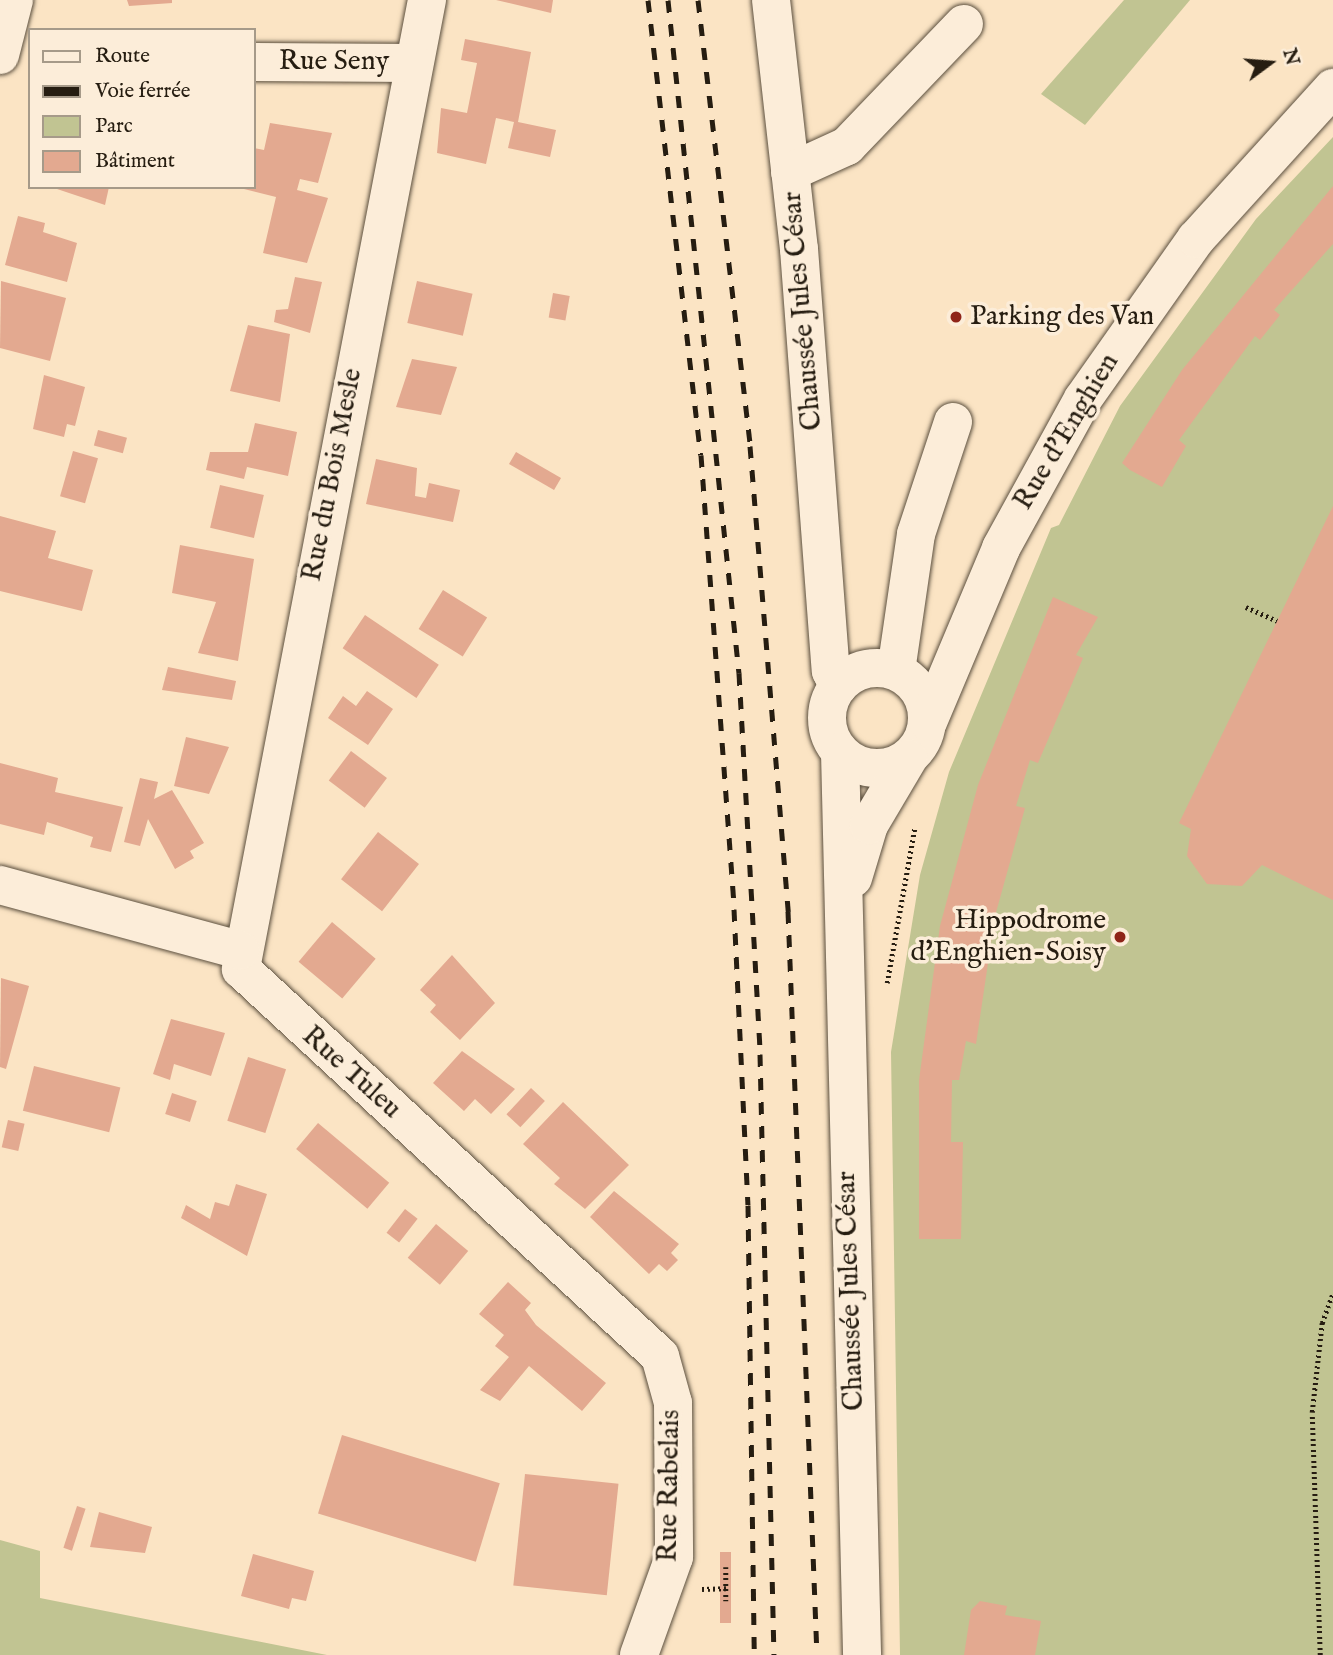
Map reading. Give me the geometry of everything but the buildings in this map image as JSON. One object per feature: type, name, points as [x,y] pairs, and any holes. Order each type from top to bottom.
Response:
[{"type":"street","points":[[0,55],[14,0]]},
{"type":"street","name":"Rue du Bois Mesle","points":[[240,950],[427,0]]},
{"type":"street","name":"Chaussée Jules César","points":[[771,0],[790,172],[828,622],[838,686]]},
{"type":"street","points":[[790,172],[847,146],[964,24]]},
{"type":"street","points":[[0,62],[28,62]]},
{"type":"street","name":"Rue Seny","points":[[256,62],[414,62]]},
{"type":"street","name":"Rue d'Enghien","points":[[928,722],[964,632],[1028,494],[1133,322],[1213,219],[1333,88]]},
{"type":"street","points":[[894,672],[916,534],[953,422]]},
{"type":"street","points":[[828,622],[894,672],[922,695],[928,722],[908,759],[880,769],[840,752],[827,723],[838,686],[856,672],[894,672]]},
{"type":"street","name":"Rue d'Enghien","points":[[894,672],[964,632]]},
{"type":"street","name":"Chaussée Jules César","points":[[840,752],[841,927],[862,1655]]},
{"type":"street","name":"Chaussée Jules César","points":[[841,927],[869,825],[908,759]]},
{"type":"street","points":[[0,885],[240,950]]},
{"type":"street","name":"Rue Tuleu","points":[[240,950],[244,976],[660,1356]]},
{"type":"street","name":"Rue Rabelais","points":[[639,1655],[674,1557],[673,1403],[660,1356]]},
{"type":"path","points":[[1246,607],[1277,621]]},
{"type":"path","points":[[885,998],[905,863],[920,813]]},
{"type":"path","points":[[1320,1655],[1312,1412],[1322,1323],[1333,1293]]},
{"type":"path","points":[[726,1567],[723,1588],[726,1601]]},
{"type":"green space","points":[[1124,0],[1190,0],[1085,125],[1041,94]]},
{"type":"green space","name":"Hippodrome d'Enghien-Soisy","points":[[1333,137],[1333,1655],[900,1655],[891,1052],[920,875],[949,772],[1051,528],[1059,525],[1120,406],[1256,219]]},
{"type":"green space","points":[[0,1540],[40,1551],[40,1598],[327,1655],[0,1655]]},
{"type":"railway","points":[[648,0],[701,455],[734,909],[748,1205],[754,1655]]},
{"type":"railway","points":[[668,0],[739,673],[760,1054],[774,1655]]},
{"type":"railway","points":[[698,0],[750,446],[788,911],[817,1655]]},
{"type":"place","name":"Parking des Van","points":[[956,317]]},
{"type":"place","name":"Hippodrome d'Enghien-Soisy","points":[[1120,937]]}]
